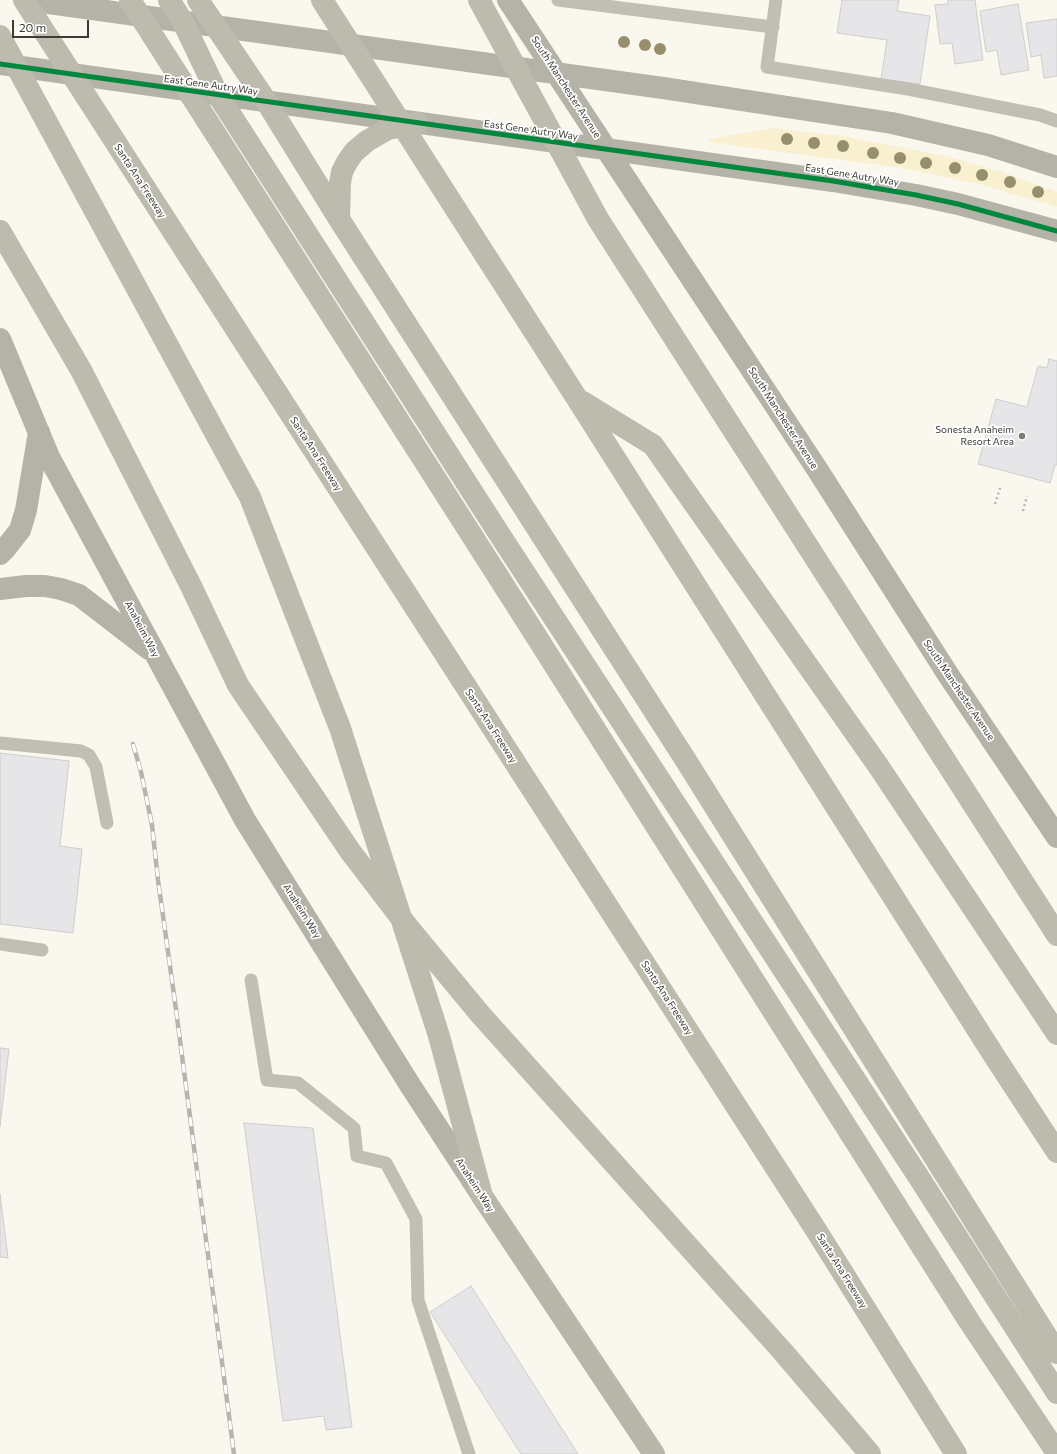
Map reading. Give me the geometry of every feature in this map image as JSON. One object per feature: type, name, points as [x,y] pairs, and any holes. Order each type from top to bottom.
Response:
[{"type":"highway","name":"Santa Ana Freeway","points":[[28,0],[816,1230],[956,1454]]},
{"type":"highway","points":[[130,0],[527,622],[965,1314],[1057,1454]]},
{"type":"highway","points":[[169,0],[183,22],[218,95],[498,532],[918,1176],[1057,1393]]},
{"type":"highway","points":[[198,0],[266,101],[339,219],[680,752],[1057,1353]]},
{"type":"highway","points":[[322,0],[578,400],[992,1054],[1057,1152]]},
{"type":"highway","points":[[479,0],[598,219],[1057,935]]},
{"type":"highway","points":[[0,36],[250,497],[340,728],[439,1036],[482,1196]]},
{"type":"highway","points":[[339,219],[340,183],[342,172],[354,152],[367,141],[388,129],[417,123]]},
{"type":"highway","points":[[0,231],[82,370],[191,586],[238,685],[350,851],[404,921],[480,1014],[784,1353],[870,1454]]},
{"type":"highway","points":[[578,400],[652,445],[879,767],[1057,1034]]},
{"type":"main road","points":[[28,0],[663,88],[892,123],[988,145],[1057,167]]},
{"type":"main road","name":"South Manchester Avenue","points":[[508,0],[817,470],[945,670],[1057,837]]},
{"type":"main road","name":"East Gene Autry Way","points":[[0,64],[833,181],[958,204],[1057,231]]},
{"type":"main road","name":"Anaheim Way","points":[[0,339],[49,457],[245,820],[410,1085],[654,1454]]},
{"type":"main road","points":[[0,554],[6,549],[20,530],[26,510],[39,432]]},
{"type":"main road","points":[[0,589],[26,586],[45,586],[62,589],[79,595],[155,654]]},
{"type":"lane","points":[[558,0],[772,27]]},
{"type":"lane","points":[[776,0],[767,67],[908,89],[1040,116],[1057,121]]},
{"type":"lane","points":[[0,743],[80,751],[89,755],[96,767],[107,823]]},
{"type":"lane","points":[[0,944],[42,950]]},
{"type":"lane","points":[[251,980],[267,1080],[298,1083],[354,1128],[357,1156],[386,1163],[416,1219],[418,1300],[469,1454]]},
{"type":"path","points":[[995,504],[1000,488]]},
{"type":"path","points":[[1023,511],[1027,496]]},
{"type":"shaded area","points":[[775,128],[842,136],[946,156],[1002,172],[1057,192],[1057,207],[979,184],[895,167],[708,142],[710,139]]},
{"type":"building","points":[[842,0],[899,0],[897,11],[930,16],[920,84],[881,79],[887,40],[837,33]]},
{"type":"building","points":[[948,0],[975,0],[983,60],[955,64],[952,43],[940,44],[935,5],[948,4]]},
{"type":"building","points":[[1018,4],[1029,70],[1001,75],[997,50],[986,52],[980,11]]},
{"type":"building","points":[[1057,19],[1057,76],[1044,78],[1041,55],[1031,57],[1026,23]]},
{"type":"building","name":"Sonesta Anaheim Resort Area","points":[[1049,359],[1057,361],[1057,465],[1055,465],[1050,483],[978,464],[996,399],[1027,407],[1038,366],[1047,368]]},
{"type":"building","points":[[0,753],[69,761],[60,846],[82,849],[73,933],[0,924]]},
{"type":"building","points":[[0,1048],[9,1049],[0,1127]]},
{"type":"building","points":[[244,1123],[313,1128],[352,1427],[326,1430],[324,1416],[283,1421]]},
{"type":"building","points":[[0,1194],[8,1258],[0,1257]]},
{"type":"building","points":[[471,1286],[578,1454],[521,1454],[430,1312]]},
{"type":"railway","points":[[133,744],[141,772],[152,825],[234,1454]]},
{"type":"cycle path","points":[[0,64],[833,181],[916,195],[958,204],[1057,231]]},
{"type":"place","name":"Sonesta Anaheim Resort Area","points":[[1022,436]]}]
